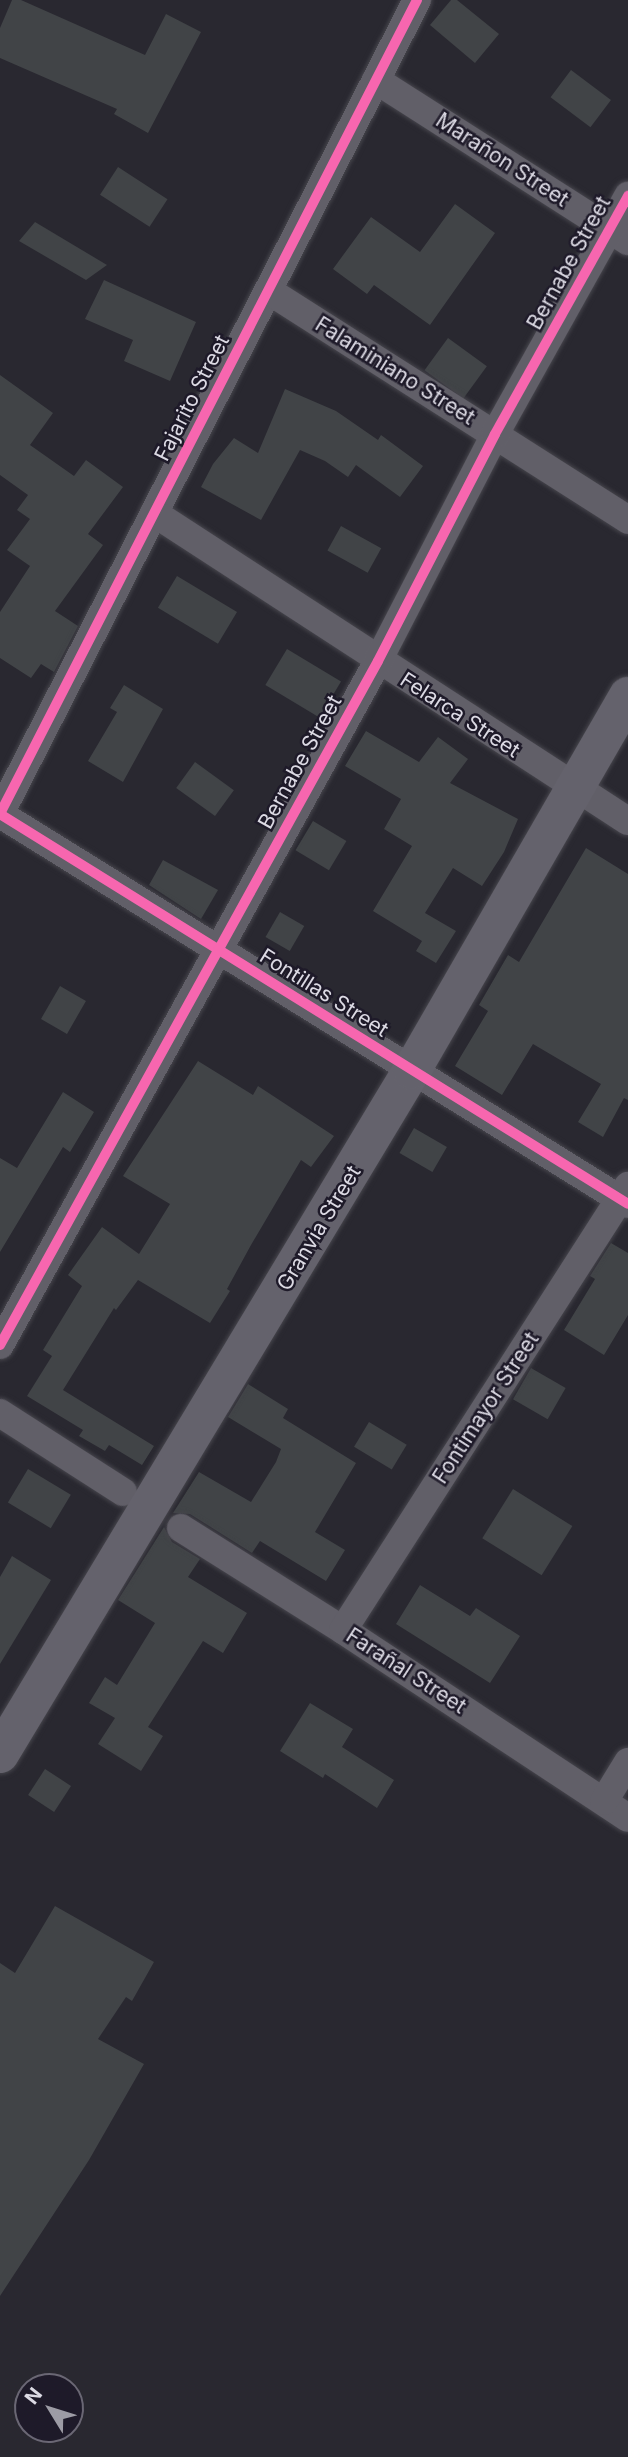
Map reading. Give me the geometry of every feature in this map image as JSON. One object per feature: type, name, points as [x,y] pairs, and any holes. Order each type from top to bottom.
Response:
[{"type":"street","name":"Fajarito Street","points":[[0,814],[417,0]]},
{"type":"street","name":"Marañon Street","points":[[376,80],[619,235]]},
{"type":"street","name":"Bernabe Street","points":[[0,1345],[378,661],[495,434],[619,235],[628,196]]},
{"type":"street","name":"Falaminiano Street","points":[[268,291],[628,520]]},
{"type":"street","name":"Felarca Street","points":[[154,513],[628,821]]},
{"type":"street","name":"Granvia Street","points":[[0,1754],[412,1070],[628,696]]},
{"type":"street","name":"Fontillas Street","points":[[0,814],[412,1070],[625,1197]]},
{"type":"street","name":"Fontimayor Street","points":[[343,1630],[625,1197]]},
{"type":"street","points":[[0,1413],[123,1492]]},
{"type":"street","name":"Farañal Street","points":[[181,1528],[343,1630],[628,1818]]},
{"type":"street","points":[[604,1801],[628,1762]]},
{"type":"building","points":[[12,0],[21,0],[145,55],[166,14],[201,32],[148,133],[114,114],[117,109],[0,58],[0,28]]},
{"type":"building","points":[[451,0],[457,0],[499,34],[475,63],[430,25]]},
{"type":"building","points":[[571,70],[611,100],[590,127],[551,97]]},
{"type":"building","points":[[118,167],[167,199],[150,227],[100,195]]},
{"type":"building","points":[[455,204],[495,233],[430,325],[374,285],[367,294],[333,269],[371,217],[420,252]]},
{"type":"building","points":[[35,222],[107,265],[86,280],[19,241]]},
{"type":"building","points":[[104,280],[196,322],[170,381],[124,361],[133,340],[85,319]]},
{"type":"building","points":[[448,338],[487,366],[463,399],[424,370]]},
{"type":"building","points":[[0,375],[53,413],[30,445],[74,476],[86,460],[123,487],[88,534],[103,545],[55,611],[78,626],[54,672],[41,664],[31,678],[0,658],[0,612],[30,566],[7,550],[30,519],[17,510],[28,495],[0,475]]},
{"type":"building","points":[[285,389],[336,411],[378,440],[381,435],[423,466],[400,497],[356,465],[348,477],[325,461],[300,450],[261,520],[201,487],[213,464],[234,438],[258,453]]},
{"type":"building","points":[[341,526],[381,548],[368,573],[327,550]]},
{"type":"building","points":[[177,576],[237,612],[218,644],[158,608]]},
{"type":"building","points":[[287,649],[341,681],[319,717],[265,685]]},
{"type":"building","points":[[124,685],[163,709],[123,782],[88,761],[117,712],[110,708]]},
{"type":"building","points":[[366,731],[419,762],[438,737],[468,759],[450,783],[518,819],[504,852],[482,886],[453,868],[425,913],[456,931],[436,963],[416,951],[422,941],[373,911],[412,846],[384,829],[401,799],[345,766]]},
{"type":"building","points":[[195,762],[234,790],[215,816],[176,788]]},
{"type":"building","points":[[313,821],[346,841],[329,870],[295,850]]},
{"type":"building","points":[[586,848],[628,874],[628,1100],[624,1098],[603,1137],[578,1122],[601,1084],[533,1044],[502,1095],[455,1066],[488,1011],[479,1005],[508,955],[519,962]]},
{"type":"building","points":[[163,860],[218,890],[201,919],[149,885]]},
{"type":"building","points":[[280,912],[304,926],[290,951],[266,937]]},
{"type":"building","points":[[60,986],[86,1001],[67,1034],[41,1019]]},
{"type":"building","points":[[198,1061],[253,1095],[258,1086],[334,1136],[311,1167],[301,1160],[251,1245],[227,1289],[230,1291],[210,1323],[138,1280],[116,1310],[114,1308],[63,1390],[154,1446],[142,1465],[109,1445],[105,1451],[79,1436],[83,1430],[27,1396],[52,1356],[43,1350],[82,1286],[68,1275],[102,1227],[139,1254],[170,1204],[123,1176]]},
{"type":"building","points":[[63,1092],[94,1112],[70,1152],[63,1147],[0,1252],[0,1158],[17,1168]]},
{"type":"building","points":[[414,1128],[447,1147],[432,1172],[400,1153]]},
{"type":"building","points":[[611,1243],[628,1253],[628,1315],[604,1355],[564,1330],[595,1279],[590,1276]]},
{"type":"building","points":[[531,1368],[566,1388],[548,1419],[513,1399]]},
{"type":"building","points":[[248,1384],[288,1409],[283,1418],[356,1463],[315,1532],[345,1550],[326,1581],[260,1541],[252,1553],[190,1514],[173,1513],[199,1472],[251,1502],[276,1462],[281,1449],[228,1417]]},
{"type":"building","points":[[369,1422],[407,1445],[392,1470],[354,1447]]},
{"type":"building","points":[[28,1469],[71,1495],[51,1528],[8,1502]]},
{"type":"building","points":[[513,1489],[572,1526],[542,1575],[482,1538]]},
{"type":"building","points":[[164,1527],[172,1542],[200,1559],[188,1577],[247,1613],[223,1653],[203,1641],[148,1727],[163,1736],[141,1771],[98,1744],[115,1718],[89,1703],[105,1677],[117,1685],[155,1623],[118,1600]]},
{"type":"building","points":[[12,1556],[51,1580],[0,1664],[0,1577]]},
{"type":"building","points":[[420,1585],[470,1616],[476,1608],[520,1636],[490,1683],[396,1624]]},
{"type":"building","points":[[310,1703],[353,1729],[342,1747],[394,1780],[377,1808],[325,1774],[323,1778],[280,1751]]},
{"type":"building","points":[[45,1769],[71,1786],[54,1812],[28,1795]]},
{"type":"building","points":[[55,1906],[154,1962],[132,2001],[126,1997],[98,2039],[144,2064],[89,2160],[0,2296],[0,1963],[15,1973]]},
{"type":"cycle path","points":[[417,0],[0,814],[628,1204]]},
{"type":"cycle path","points":[[0,1345],[378,661],[495,434],[628,196]]}]
